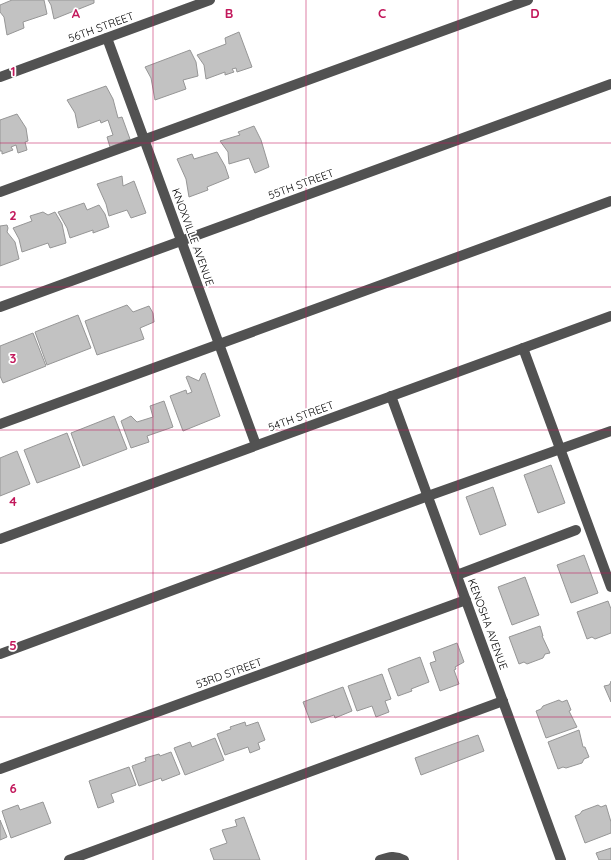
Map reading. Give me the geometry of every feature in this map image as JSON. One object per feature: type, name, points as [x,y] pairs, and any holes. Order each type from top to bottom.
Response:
[{"type":"street","name":"56TH STREET","points":[[0,77],[210,0]]},
{"type":"street","points":[[0,192],[528,0]]},
{"type":"street","name":"KNOXVILLE AVENUE","points":[[108,38],[256,445]]},
{"type":"street","name":"55TH STREET","points":[[0,307],[611,84]]},
{"type":"street","points":[[0,424],[611,201]]},
{"type":"street","name":"54TH STREET","points":[[0,539],[611,316]]},
{"type":"street","points":[[524,348],[560,449],[606,560],[611,587]]},
{"type":"street","name":"KENOSHA AVENUE","points":[[391,396],[561,860]]},
{"type":"street","points":[[0,654],[428,496],[611,431]]},
{"type":"street","points":[[457,575],[576,530]]},
{"type":"street","name":"53RD STREET","points":[[0,769],[466,600]]},
{"type":"street","points":[[69,860],[503,701]]},
{"type":"street","points":[[380,860],[390,856],[398,857],[404,860]]},
{"type":"building","points":[[12,0],[44,0],[47,14],[23,22],[24,28],[7,35],[4,17],[0,12],[0,5]]},
{"type":"building","points":[[48,0],[94,0],[94,3],[54,19],[51,5]]},
{"type":"building","points":[[239,32],[252,67],[237,72],[236,68],[232,69],[234,72],[225,75],[225,72],[206,79],[204,65],[197,55],[226,44],[225,38]]},
{"type":"building","points":[[190,50],[196,62],[198,76],[183,80],[186,89],[155,100],[151,78],[145,67]]},
{"type":"building","points":[[106,86],[113,99],[118,118],[122,117],[130,139],[110,147],[107,137],[113,135],[108,120],[101,123],[100,120],[78,128],[75,113],[67,100]]},
{"type":"building","points":[[17,114],[26,128],[28,141],[25,142],[27,150],[18,153],[16,145],[11,147],[13,150],[2,154],[2,151],[0,151],[0,120]]},
{"type":"building","points":[[254,126],[261,140],[269,167],[255,173],[249,158],[229,164],[228,152],[220,141],[240,135],[238,132]]},
{"type":"building","points":[[217,152],[225,166],[229,178],[207,187],[208,190],[189,197],[186,179],[177,159],[192,154],[194,159]]},
{"type":"building","points":[[122,176],[123,186],[134,181],[146,213],[131,218],[127,210],[109,216],[106,204],[97,184]]},
{"type":"building","points":[[84,203],[87,210],[99,205],[105,214],[109,227],[93,233],[93,230],[70,238],[67,228],[58,212]]},
{"type":"building","points":[[43,212],[48,215],[55,212],[62,224],[66,243],[50,248],[48,243],[22,252],[19,239],[13,228],[32,221],[30,216]]},
{"type":"building","points":[[7,225],[7,232],[15,242],[19,259],[0,266],[0,226]]},
{"type":"building","points":[[127,305],[133,312],[149,306],[153,313],[154,322],[140,328],[144,339],[97,355],[85,321]]},
{"type":"building","points":[[78,315],[91,348],[47,365],[35,332]]},
{"type":"building","points":[[33,333],[46,366],[3,383],[0,376],[0,346]]},
{"type":"building","points":[[205,373],[220,416],[183,431],[170,396],[186,390],[187,394],[192,392],[186,377],[188,376],[199,381],[202,374]]},
{"type":"building","points":[[164,401],[173,427],[147,436],[149,442],[131,448],[121,421],[131,416],[137,422],[153,417],[150,406]]},
{"type":"building","points":[[114,416],[127,449],[83,466],[71,433]]},
{"type":"building","points":[[67,433],[80,467],[37,483],[24,450]]},
{"type":"building","points":[[17,451],[30,484],[0,496],[0,458]]},
{"type":"building","points":[[551,465],[565,503],[538,513],[524,475]]},
{"type":"building","points":[[493,487],[506,525],[480,535],[466,497]]},
{"type":"building","points":[[584,555],[598,593],[571,603],[557,565]]},
{"type":"building","points":[[525,577],[539,615],[512,625],[498,587]]},
{"type":"building","points":[[608,601],[611,609],[611,633],[595,639],[592,637],[587,639],[577,612]]},
{"type":"building","points":[[540,626],[542,636],[550,653],[545,654],[543,658],[527,664],[524,662],[519,664],[509,637]]},
{"type":"building","points":[[457,643],[464,662],[455,667],[456,669],[454,670],[459,684],[440,691],[430,663],[436,661],[433,652]]},
{"type":"building","points":[[420,657],[429,682],[411,689],[412,691],[398,696],[388,669]]},
{"type":"building","points":[[382,674],[391,699],[385,701],[389,712],[376,717],[372,706],[357,711],[348,686]]},
{"type":"building","points":[[611,682],[611,702],[604,686],[609,685]]},
{"type":"building","points":[[343,687],[352,711],[335,718],[334,715],[311,723],[303,702]]},
{"type":"building","points":[[559,700],[562,702],[567,700],[571,710],[569,711],[577,727],[546,738],[536,711],[541,709],[543,706]]},
{"type":"building","points":[[245,722],[246,726],[258,722],[265,740],[258,743],[260,749],[250,753],[248,747],[225,755],[217,734],[231,729],[230,727]]},
{"type":"building","points":[[579,730],[583,747],[585,747],[589,757],[584,759],[582,763],[558,769],[548,742]]},
{"type":"building","points":[[478,735],[484,751],[421,775],[415,758]]},
{"type":"building","points":[[215,738],[224,760],[185,775],[174,748],[190,742],[192,747]]},
{"type":"building","points":[[171,752],[180,774],[162,781],[161,778],[139,786],[132,766],[146,761],[145,758],[159,754],[160,756]]},
{"type":"building","points":[[129,767],[136,785],[111,794],[114,802],[98,808],[89,781]]},
{"type":"building","points":[[43,802],[51,823],[11,838],[2,811],[18,805],[20,810]]},
{"type":"building","points":[[598,805],[601,807],[606,805],[611,822],[611,833],[585,843],[575,816],[580,814],[582,811]]},
{"type":"building","points":[[244,817],[260,860],[214,860],[210,849],[227,843],[222,830],[237,826],[235,820]]},
{"type":"building","points":[[0,820],[7,837],[0,840]]},
{"type":"building","points":[[611,848],[611,860],[599,860],[596,853]]}]
